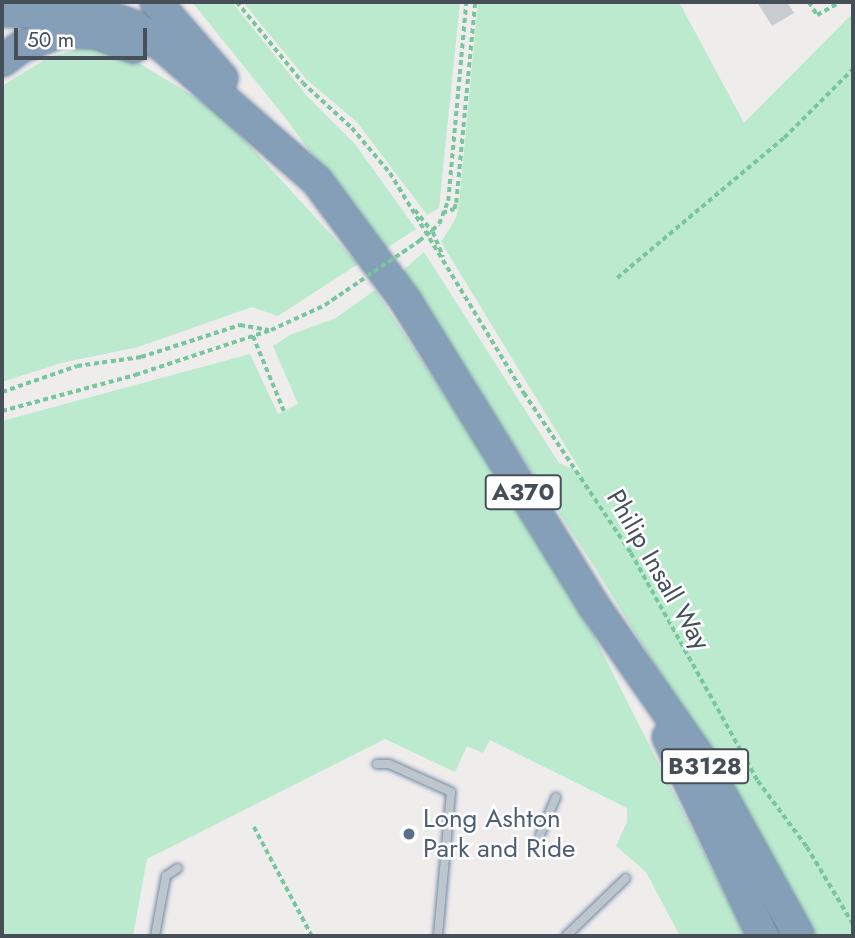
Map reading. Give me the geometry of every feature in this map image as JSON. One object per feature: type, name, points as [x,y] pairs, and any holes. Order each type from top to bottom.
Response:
[{"type":"highway","name":"A370","points":[[156,2],[263,131]]},
{"type":"highway","name":"A370","points":[[62,6],[136,27],[263,131],[317,181],[373,253],[594,606],[667,735],[763,936]]},
{"type":"highway","points":[[2,11],[62,6]]},
{"type":"highway","points":[[2,43],[62,6]]},
{"type":"highway","points":[[2,61],[21,47],[60,32],[96,33],[174,70],[263,131]]},
{"type":"highway","name":"B3128","points":[[594,606],[705,766],[799,936]]},
{"type":"lane","points":[[377,764],[389,764],[451,792],[438,936]]},
{"type":"lane","points":[[540,835],[556,797]]},
{"type":"lane","points":[[155,936],[166,876],[178,868]]},
{"type":"lane","points":[[566,936],[626,878]]},
{"type":"path","points":[[237,2],[303,83],[352,128],[410,206],[433,232],[446,265]]},
{"type":"path","points":[[2,411],[271,330],[325,305],[429,236],[448,201],[466,2]]},
{"type":"path","points":[[442,213],[454,209],[456,203],[475,2]]},
{"type":"path","points":[[809,2],[817,15],[840,2]]},
{"type":"path","points":[[617,278],[784,138],[853,69]]},
{"type":"path","name":"Philip Insall Way","points":[[410,206],[524,393],[631,553],[758,781],[807,848],[853,924]]},
{"type":"path","points":[[2,392],[77,366],[141,357],[240,325],[271,330]]},
{"type":"path","points":[[253,336],[284,411]]},
{"type":"path","points":[[254,827],[312,936]]},
{"type":"green space","points":[[192,2],[232,2],[307,96],[355,144],[416,229],[382,251],[287,120]]},
{"type":"green space","points":[[243,2],[460,2],[439,208],[427,215],[357,122],[307,80]]},
{"type":"green space","points":[[478,2],[679,2],[744,123],[853,13],[853,936],[816,936],[761,838],[592,563],[400,273],[424,252],[559,463],[582,473],[441,242],[456,218],[459,203]]},
{"type":"green space","points":[[90,46],[129,57],[218,111],[358,264],[278,316],[252,307],[138,347],[61,363],[2,382],[2,86],[49,57]]},
{"type":"green space","points":[[375,290],[535,532],[594,636],[746,936],[680,936],[646,872],[616,846],[627,822],[627,808],[490,740],[483,753],[467,746],[455,772],[385,739],[147,859],[133,936],[2,936],[2,421],[250,354],[278,414],[298,404],[273,346],[290,335],[336,318]]},
{"type":"building","points":[[757,2],[787,2],[794,13],[772,26]]},
{"type":"place","name":"Long Ashton Park and Ride","points":[[409,834]]}]
